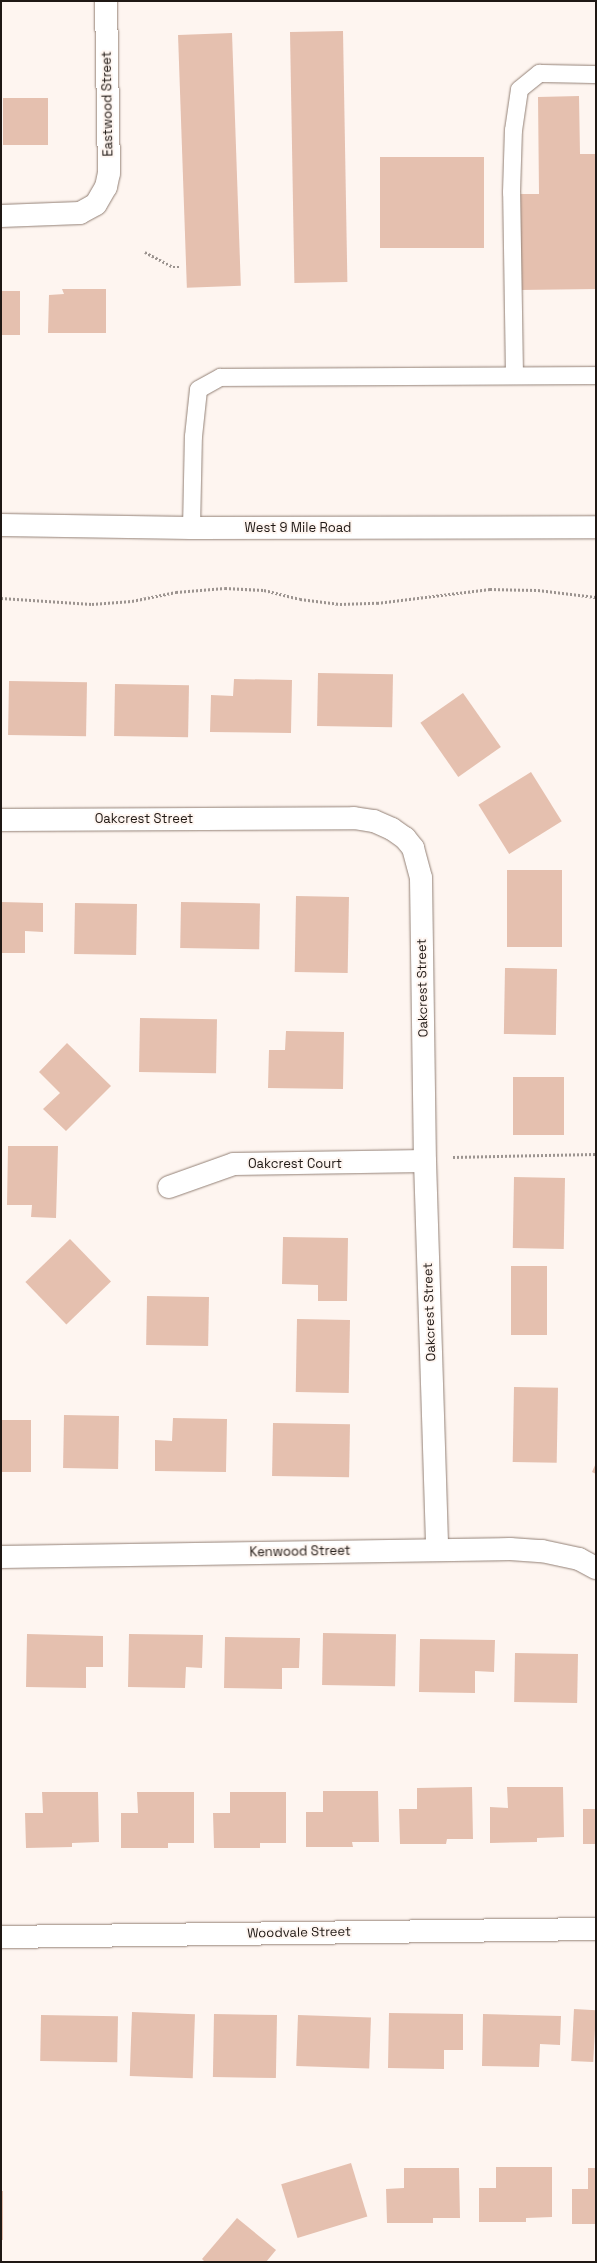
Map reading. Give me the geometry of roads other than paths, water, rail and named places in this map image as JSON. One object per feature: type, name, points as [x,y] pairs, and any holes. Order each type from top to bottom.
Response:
[{"type":"street","name":"Eastwood Street","points":[[1,216],[66,215],[80,213],[96,204],[106,187],[109,173],[106,1]]},
{"type":"street","name":"West 9 Mile Road","points":[[1,525],[191,528],[596,527]]},
{"type":"street","name":"Oakcrest Street","points":[[1,820],[354,818],[374,821],[405,838],[419,861],[421,878],[425,1161],[437,1550]]},
{"type":"street","name":"Oakcrest Court","points":[[169,1187],[234,1164],[425,1161]]},
{"type":"street","name":"Kenwood Street","points":[[1,1557],[437,1550],[542,1550],[579,1559],[596,1568]]},
{"type":"street","name":"Woodvale Street","points":[[1,1937],[596,1929]]},
{"type":"lane","points":[[514,375],[510,254],[513,130],[519,89],[540,73],[596,74]]},
{"type":"lane","points":[[191,528],[193,436],[198,389],[220,377],[596,375]]}]
